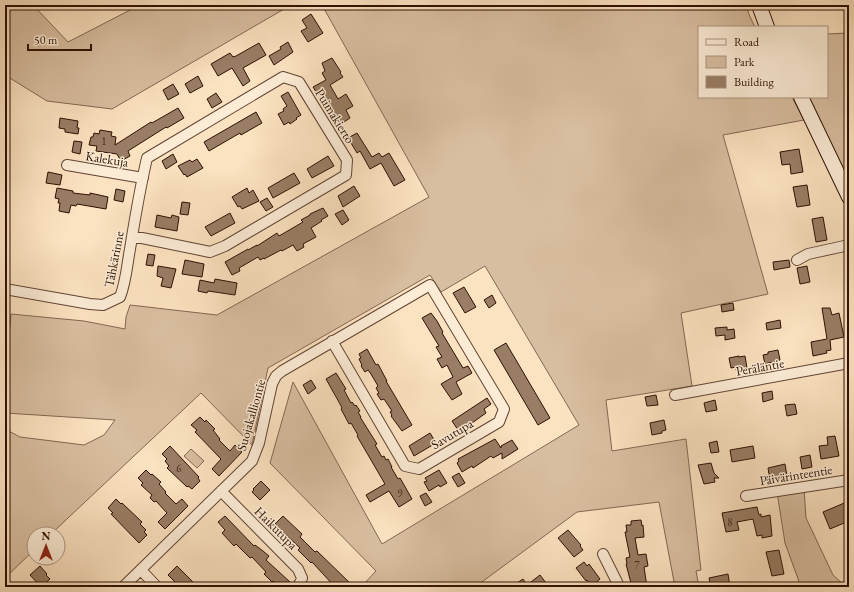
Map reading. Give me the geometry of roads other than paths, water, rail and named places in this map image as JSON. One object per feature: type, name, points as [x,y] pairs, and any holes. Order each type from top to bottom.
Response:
[{"type":"street","points":[[759,5],[767,26]]},
{"type":"street","name":"Puimakierto","points":[[132,238],[142,238],[210,252],[225,246],[346,175],[347,160],[299,82],[283,77],[147,158]]},
{"type":"street","points":[[800,98],[849,197]]},
{"type":"street","name":"Tähkärinne","points":[[5,289],[103,305],[120,297],[123,288],[147,158]]},
{"type":"street","name":"Kalekuja","points":[[67,165],[143,178]]},
{"type":"street","points":[[798,260],[808,254],[849,244]]},
{"type":"street","name":"Savutupa","points":[[332,341],[405,466],[419,469],[499,422],[504,409],[430,284]]},
{"type":"street","name":"Suojakalliontie","points":[[123,587],[252,461],[259,443],[272,384],[276,376],[332,341],[430,284]]},
{"type":"street","name":"Peräläntie","points":[[675,395],[849,364]]},
{"type":"street","name":"Päivärinteentie","points":[[746,496],[849,480]]},
{"type":"street","name":"Haikutupa","points":[[221,491],[298,569],[302,578],[298,587]]},
{"type":"street","points":[[603,554],[618,587]]},
{"type":"street","points":[[141,570],[157,587]]}]
